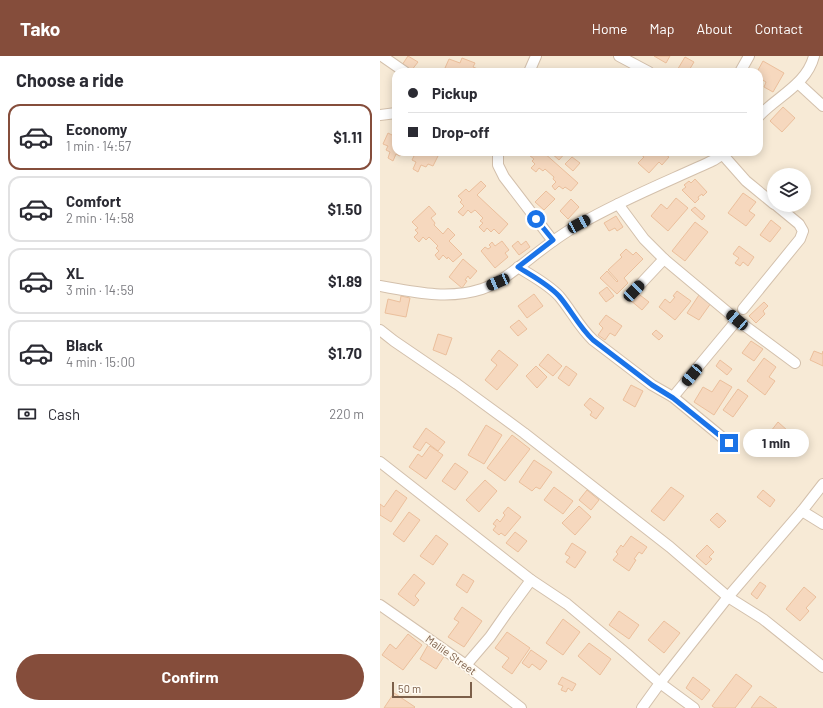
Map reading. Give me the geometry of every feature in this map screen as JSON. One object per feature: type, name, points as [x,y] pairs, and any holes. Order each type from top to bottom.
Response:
[{"type":"street","points":[[382,56],[399,68]]},
{"type":"street","points":[[531,68],[536,56]]},
{"type":"street","points":[[619,56],[642,68]]},
{"type":"street","points":[[742,68],[749,56]]},
{"type":"street","points":[[763,112],[773,102],[798,83],[808,72],[814,56]]},
{"type":"street","points":[[798,83],[823,106]]},
{"type":"street","points":[[380,114],[392,113]]},
{"type":"street","points":[[498,156],[498,165],[504,177],[553,240]]},
{"type":"street","points":[[380,286],[438,295],[470,292],[482,289],[508,276],[553,240],[579,224],[718,156]]},
{"type":"street","points":[[726,156],[746,181],[767,198]]},
{"type":"street","points":[[618,204],[644,239],[664,259],[737,320],[795,363]]},
{"type":"street","points":[[743,309],[800,240],[803,231],[799,224],[785,212]]},
{"type":"street","points":[[634,291],[664,259]]},
{"type":"street","points":[[518,267],[544,283],[558,296],[584,332],[593,340],[652,385],[673,398],[729,443]]},
{"type":"street","points":[[673,398],[737,320]]},
{"type":"street","points":[[380,330],[457,384],[558,459],[670,547],[728,597],[763,619],[823,667]]},
{"type":"street","points":[[380,462],[531,580],[567,604],[660,683],[694,708]]},
{"type":"street","points":[[642,708],[728,597],[802,511],[823,484]]},
{"type":"street","points":[[802,511],[823,524]]},
{"type":"street","points":[[466,665],[490,637],[531,580]]},
{"type":"street","name":"Malile Street","points":[[380,605],[466,665],[521,708]]},
{"type":"shaded area","points":[[380,56],[823,56],[823,708],[380,708]]},
{"type":"building","points":[[408,56],[418,62],[413,68],[406,68],[402,65]]},
{"type":"building","points":[[654,56],[670,56],[666,63]]},
{"type":"building","points":[[685,57],[694,62],[690,68],[678,68]]},
{"type":"building","points":[[462,58],[475,63],[473,67],[475,68],[445,68],[449,59],[460,63]]},
{"type":"building","points":[[763,61],[784,73],[773,92],[764,87],[766,82],[763,80],[763,68],[759,68]]},
{"type":"building","points":[[783,107],[795,118],[782,132],[770,121]]},
{"type":"building","points":[[388,133],[392,135],[392,156],[395,156],[393,161],[388,158],[390,152],[386,150],[388,146],[383,144]]},
{"type":"building","points":[[414,156],[438,156],[433,166],[428,164],[426,167],[421,165],[418,172],[413,169],[416,162],[412,160]]},
{"type":"building","points":[[530,156],[548,156],[578,183],[571,191],[565,187],[563,189],[559,186],[555,190],[552,186],[556,182],[553,179],[554,177],[545,169],[543,171],[539,168],[536,172],[531,168],[535,164],[532,161],[534,159]]},
{"type":"building","points":[[554,156],[562,156],[559,160]]},
{"type":"building","points":[[643,156],[669,157],[662,165],[659,162],[649,173],[638,163],[644,157]]},
{"type":"building","points":[[572,157],[580,163],[573,171],[565,164]]},
{"type":"building","points":[[695,179],[707,192],[703,196],[702,194],[698,197],[699,199],[695,203],[682,190],[686,187],[684,185],[689,181],[691,183]]},
{"type":"building","points":[[481,181],[486,186],[477,195],[508,224],[499,234],[494,229],[491,232],[487,228],[484,232],[479,227],[483,223],[480,221],[483,218],[475,210],[471,213],[468,210],[463,216],[458,212],[464,206],[460,202],[462,200],[458,196],[466,189],[469,192]]},
{"type":"building","points":[[546,191],[555,199],[544,210],[535,202]]},
{"type":"building","points":[[743,193],[756,202],[749,211],[755,215],[746,226],[728,213]]},
{"type":"building","points":[[676,198],[688,208],[668,231],[651,216],[661,204],[667,209]]},
{"type":"building","points":[[571,199],[579,207],[568,219],[560,211]]},
{"type":"building","points":[[429,206],[436,214],[431,218],[435,223],[434,225],[443,234],[448,228],[455,235],[449,241],[462,254],[453,262],[448,257],[447,259],[443,255],[439,260],[435,255],[439,251],[436,248],[438,246],[429,237],[426,240],[423,237],[419,242],[414,237],[418,233],[415,230],[418,228],[412,222]]},
{"type":"building","points":[[695,207],[705,216],[702,220],[691,210]]},
{"type":"building","points":[[616,216],[623,227],[617,231],[615,228],[609,231],[604,223]]},
{"type":"building","points":[[771,220],[781,228],[770,242],[760,235]]},
{"type":"building","points":[[695,222],[708,232],[685,261],[672,251]]},
{"type":"building","points":[[502,241],[509,250],[505,253],[508,257],[495,268],[481,251],[485,247],[488,249],[491,247],[489,245],[492,242],[495,246]]},
{"type":"building","points":[[518,241],[521,245],[526,241],[530,247],[519,255],[512,246]]},
{"type":"building","points":[[739,246],[754,257],[748,266],[743,262],[740,266],[735,263],[739,258],[733,254]]},
{"type":"building","points":[[626,249],[633,255],[636,252],[643,259],[624,278],[628,283],[617,294],[600,278],[607,271],[617,282],[618,281],[608,270],[622,257],[620,255]]},
{"type":"building","points":[[463,259],[477,271],[470,279],[468,276],[465,280],[467,281],[462,288],[449,277]]},
{"type":"building","points":[[607,287],[614,296],[606,302],[599,293]]},
{"type":"building","points":[[677,291],[691,301],[675,320],[659,307],[665,299],[670,303],[675,297],[673,296]]},
{"type":"building","points":[[636,292],[649,302],[642,310],[630,300]]},
{"type":"building","points":[[534,294],[543,306],[527,318],[518,306]]},
{"type":"building","points":[[699,295],[711,303],[699,320],[687,313]]},
{"type":"building","points":[[401,296],[410,298],[406,317],[385,313],[388,299],[400,302]]},
{"type":"building","points":[[764,302],[768,306],[763,311],[765,314],[756,323],[749,316]]},
{"type":"building","points":[[606,315],[622,326],[615,336],[610,333],[605,340],[598,335],[603,328],[599,324]]},
{"type":"building","points":[[519,320],[527,329],[518,336],[510,327]]},
{"type":"building","points":[[656,330],[663,336],[659,340],[652,334]]},
{"type":"building","points":[[438,334],[452,338],[446,355],[433,350]]},
{"type":"building","points":[[751,341],[763,349],[754,361],[742,353]]},
{"type":"building","points":[[499,350],[518,365],[497,390],[485,380],[497,365],[491,360]]},
{"type":"building","points":[[814,351],[822,354],[823,351],[823,366],[810,360]]},
{"type":"building","points":[[548,354],[562,366],[553,376],[539,365]]},
{"type":"building","points":[[764,358],[776,367],[769,377],[775,381],[765,395],[747,381]]},
{"type":"building","points":[[720,360],[732,369],[727,375],[716,366]]},
{"type":"building","points":[[536,366],[547,377],[537,388],[526,376]]},
{"type":"building","points":[[566,366],[577,374],[569,386],[558,378]]},
{"type":"building","points":[[720,380],[732,387],[714,415],[694,402],[703,387],[712,392]]},
{"type":"building","points":[[631,385],[643,391],[635,407],[623,400]]},
{"type":"building","points":[[738,389],[748,396],[733,417],[723,410]]},
{"type":"building","points":[[590,398],[604,408],[596,419],[590,415],[592,412],[584,405]]},
{"type":"building","points":[[778,422],[788,431],[781,439],[771,431]]},
{"type":"building","points":[[486,425],[502,435],[484,464],[468,455]]},
{"type":"building","points":[[426,428],[445,442],[438,451],[426,442],[420,451],[413,447]]},
{"type":"building","points":[[512,435],[530,449],[505,481],[487,468]]},
{"type":"building","points":[[430,446],[443,455],[426,479],[409,467],[418,454],[422,457]]},
{"type":"building","points":[[534,460],[552,472],[540,489],[536,487],[532,491],[519,482]]},
{"type":"building","points":[[455,463],[468,472],[455,490],[442,481]]},
{"type":"building","points":[[485,480],[497,491],[479,512],[466,500]]},
{"type":"building","points":[[554,487],[573,501],[563,514],[544,500]]},
{"type":"building","points":[[671,487],[684,496],[664,521],[651,511]]},
{"type":"building","points":[[396,490],[407,498],[391,522],[380,515],[380,504],[384,507]]},
{"type":"building","points":[[587,490],[599,500],[591,510],[579,500]]},
{"type":"building","points":[[763,490],[775,500],[770,507],[757,497]]},
{"type":"building","points":[[579,506],[591,517],[575,535],[562,523]]},
{"type":"building","points":[[508,507],[521,517],[505,536],[501,533],[499,535],[493,530],[496,526],[493,524],[497,519],[500,522],[505,515],[503,513]]},
{"type":"building","points":[[409,512],[420,520],[404,542],[393,534]]},
{"type":"building","points":[[717,513],[726,521],[719,528],[710,520]]},
{"type":"building","points":[[515,532],[527,541],[518,552],[506,543]]},
{"type":"building","points":[[436,535],[448,544],[433,565],[420,556]]},
{"type":"building","points":[[631,536],[647,547],[642,554],[639,552],[629,571],[613,560],[618,554],[616,552],[621,545],[623,547]]},
{"type":"building","points":[[572,543],[586,552],[575,568],[566,562],[570,557],[565,554]]},
{"type":"building","points":[[707,545],[714,552],[709,557],[712,559],[706,565],[696,556]]},
{"type":"building","points":[[414,574],[425,583],[415,596],[419,600],[414,606],[398,594]]},
{"type":"building","points":[[463,574],[474,581],[467,593],[456,585]]},
{"type":"building","points":[[760,582],[766,586],[757,599],[751,594]]},
{"type":"building","points":[[804,587],[816,597],[806,608],[809,611],[800,621],[786,609]]},
{"type":"building","points":[[462,607],[482,621],[464,647],[448,637],[459,622],[454,619]]},
{"type":"building","points":[[619,611],[639,625],[629,639],[609,625]]},
{"type":"building","points":[[563,619],[580,632],[563,655],[546,643]]},
{"type":"building","points":[[664,621],[680,633],[664,653],[648,640]]},
{"type":"building","points":[[507,632],[530,648],[512,674],[502,667],[509,658],[495,648]]},
{"type":"building","points":[[408,634],[422,645],[403,670],[382,655],[390,644],[396,649]]},
{"type":"building","points":[[589,643],[611,659],[600,675],[578,656]]},
{"type":"building","points":[[428,645],[445,655],[436,669],[420,659]]},
{"type":"building","points":[[531,650],[547,661],[540,670],[532,664],[529,668],[522,663]]},
{"type":"building","points":[[736,674],[752,686],[735,708],[715,708],[712,706]]},
{"type":"building","points":[[562,677],[576,684],[572,691],[568,688],[566,692],[561,690],[563,686],[558,684]]},
{"type":"building","points":[[693,677],[710,690],[702,700],[686,688]]},
{"type":"building","points":[[394,693],[415,707],[384,708]]},
{"type":"building","points":[[760,696],[777,708],[751,708]]},
{"type":"route","points":[[536,219],[553,240],[518,267],[535,279],[544,283],[552,290],[565,304],[584,332],[606,351],[652,385],[673,398],[729,443]]}]
